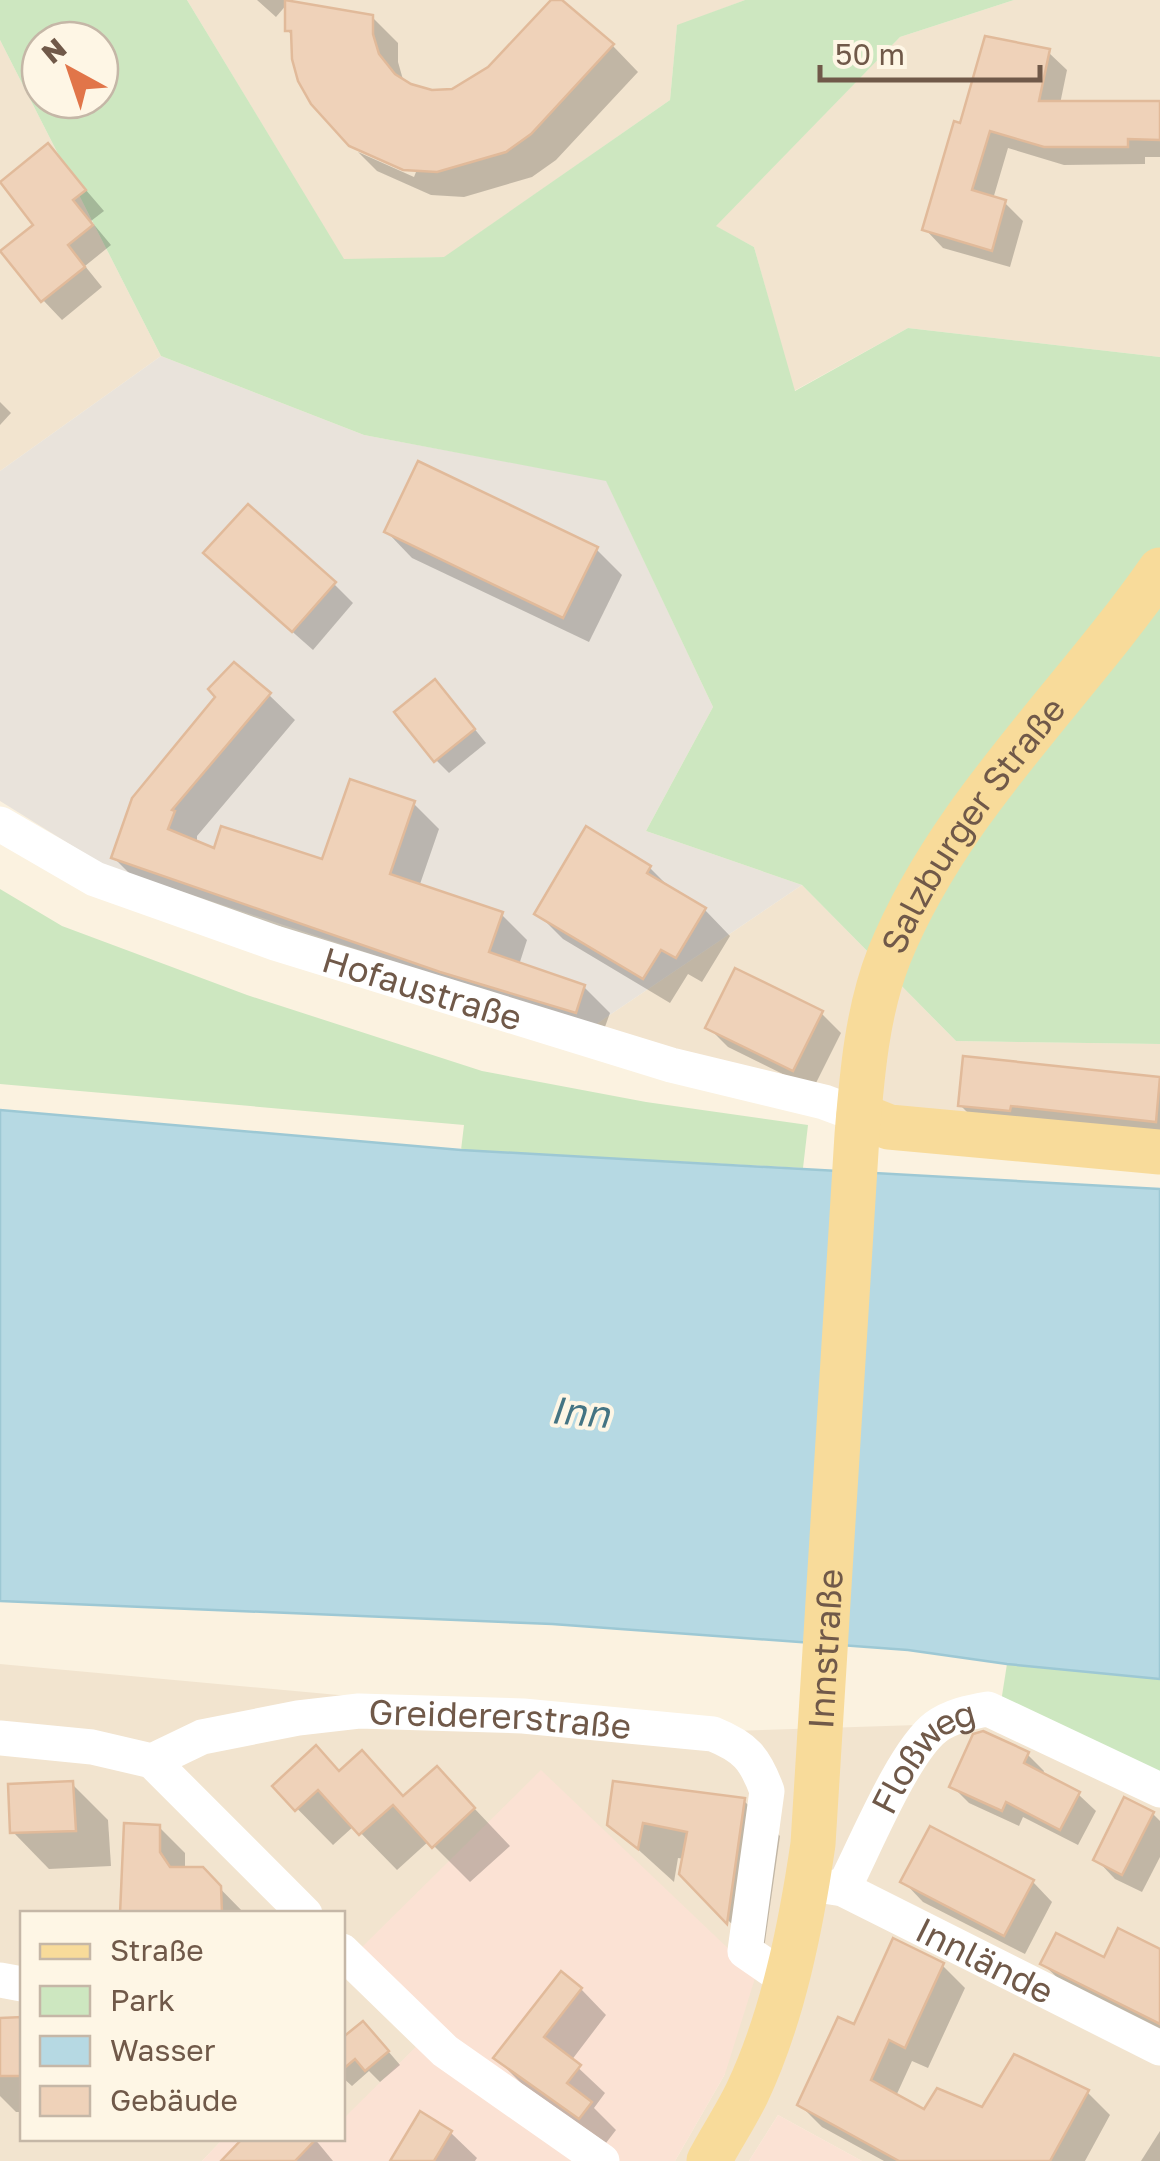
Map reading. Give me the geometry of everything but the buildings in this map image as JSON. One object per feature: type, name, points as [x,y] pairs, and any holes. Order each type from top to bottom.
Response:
[{"type":"main road","name":"Salzburger Straße","points":[[858,1115],[874,1008],[888,958],[917,898],[975,807],[1160,570]]},
{"type":"main road","points":[[858,1115],[889,1126],[1160,1152]]},
{"type":"main road","name":"Innstraße","points":[[708,2161],[748,2091],[825,1887],[813,1844],[858,1115]]},
{"type":"street","name":"Hofaustraße","points":[[0,824],[96,879],[275,943],[671,1065],[824,1102],[858,1115]]},
{"type":"street","name":"Floßweg","points":[[825,1887],[914,1750],[937,1726],[966,1712],[988,1709],[1160,1790]]},
{"type":"street","name":"Greidererstraße","points":[[152,1760],[202,1737],[298,1718],[359,1711],[523,1716],[713,1734],[741,1746],[760,1770],[767,1791],[744,1951],[787,1980]]},
{"type":"street","points":[[0,1738],[92,1747],[152,1760],[302,1911]]},
{"type":"street","name":"Innlände","points":[[825,1887],[1160,2048]]},
{"type":"street","points":[[349,1965],[444,2051],[602,2161]]},
{"type":"shaded area","points":[[187,0],[745,0],[677,26],[670,100],[445,257],[344,260]]},
{"type":"shaded area","points":[[1014,0],[1160,0],[1160,357],[908,328],[794,391],[754,247],[715,226],[900,37]]},
{"type":"shaded area","points":[[0,40],[20,79],[20,120],[41,120],[161,356],[0,471]]},
{"type":"shaded area","points":[[161,356],[364,435],[606,480],[713,707],[646,831],[802,885],[592,1027],[105,866],[0,801],[0,471]]},
{"type":"shaded area","points":[[802,885],[956,1041],[1160,1044],[1160,1140],[929,1122],[592,1027]]},
{"type":"shaded area","points":[[0,1664],[729,1731],[917,1725],[985,1716],[1160,1802],[1160,2161],[862,2161],[778,2115],[749,2161],[675,2161],[725,2074],[438,2025],[345,2119],[345,1911],[20,1911],[20,2141],[221,2141],[202,2161],[0,2161]]},
{"type":"shaded area","points":[[541,1770],[756,1975],[725,2074],[675,2161],[202,2161],[221,2141],[345,2141],[345,2117],[438,2025],[361,1948]]},
{"type":"shaded area","points":[[778,2115],[862,2161],[749,2161]]},
{"type":"green space","points":[[0,0],[187,0],[344,259],[444,257],[670,100],[677,25],[745,0],[1014,0],[900,37],[716,226],[754,247],[795,391],[908,328],[1160,357],[1160,1044],[956,1041],[802,885],[646,831],[713,707],[606,481],[364,435],[161,356],[41,120],[120,120],[120,20],[20,20],[20,79],[0,40]]},
{"type":"green space","points":[[0,889],[62,926],[247,995],[482,1071],[646,1102],[808,1125],[803,1168],[461,1150],[464,1125],[0,1084]]},
{"type":"green space","points":[[1007,1664],[1160,1679],[1160,1778],[1001,1702]]},
{"type":"water","name":"Inn","points":[[0,1110],[461,1150],[1160,1189],[1160,1679],[908,1650],[552,1624],[0,1601]]}]
